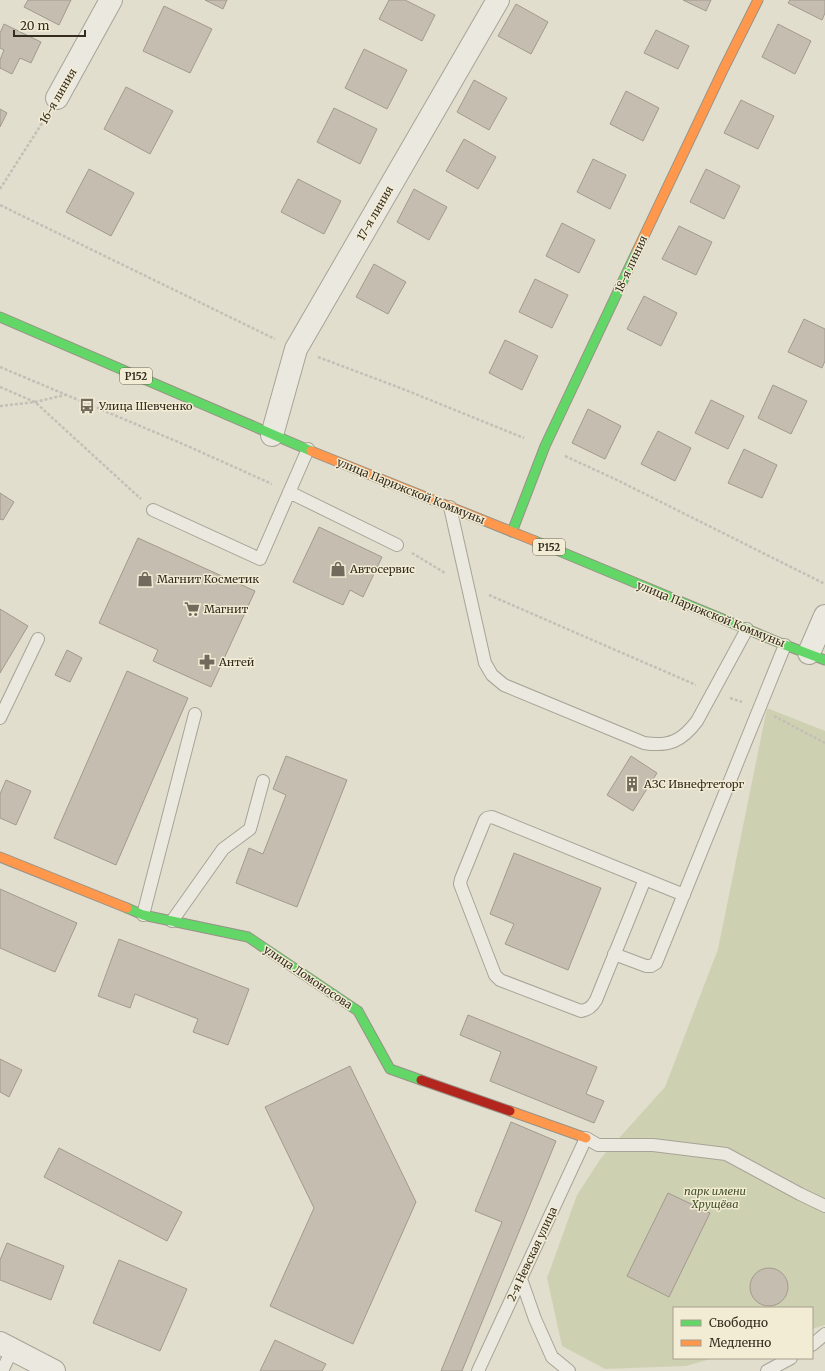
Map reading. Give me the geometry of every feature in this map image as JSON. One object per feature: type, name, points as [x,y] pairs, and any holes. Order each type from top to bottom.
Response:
[{"type":"street","name":"16-я линия","points":[[57,98],[111,0]]},
{"type":"street","name":"17-я линия","points":[[272,435],[296,349],[498,0]]},
{"type":"street","name":"18-я линия","points":[[512,532],[545,446],[758,0]]},
{"type":"street","name":"улица Парижской Коммуны","points":[[0,317],[272,435],[785,645],[817,656]]},
{"type":"street","points":[[817,656],[825,616]]},
{"type":"street","name":"улица Ломоносова","points":[[0,857],[143,915],[248,937],[358,1011],[390,1069],[586,1138]]},
{"type":"street","points":[[6,1346],[54,1371]]},
{"type":"lane","points":[[153,510],[260,559],[308,449]]},
{"type":"lane","points":[[289,492],[397,545]]},
{"type":"lane","points":[[450,507],[485,663],[492,675],[504,685],[644,743],[656,745],[668,744],[680,739],[690,731],[697,721],[747,629]]},
{"type":"lane","points":[[0,718],[38,639]]},
{"type":"lane","points":[[614,954],[646,966],[651,966],[656,963],[785,645]]},
{"type":"lane","points":[[143,915],[195,714]]},
{"type":"lane","points":[[172,921],[222,849],[250,829],[263,781]]},
{"type":"lane","points":[[645,879],[596,1000],[593,1006],[587,1010],[581,1011],[574,1010],[500,980],[496,975],[461,888],[461,879],[485,820],[492,817],[645,879],[684,895]]},
{"type":"lane","points":[[586,1138],[598,1145],[653,1145],[726,1154],[825,1206]]},
{"type":"lane","name":"2-я Невская улица","points":[[478,1371],[586,1138]]},
{"type":"lane","points":[[520,1279],[535,1319],[552,1357],[569,1371]]},
{"type":"lane","points":[[813,1344],[825,1334]]},
{"type":"lane","points":[[2,1371],[6,1346]]},
{"type":"lane","points":[[767,1371],[789,1359]]},
{"type":"path","name":"16-я линия","points":[[0,189],[57,98]]},
{"type":"path","points":[[0,205],[296,349],[403,389],[545,446],[616,479],[825,584]]},
{"type":"path","points":[[0,367],[183,444],[289,492]]},
{"type":"path","points":[[0,387],[35,402],[153,510]]},
{"type":"path","points":[[0,406],[35,402],[66,395]]},
{"type":"path","points":[[397,545],[468,586],[713,692],[759,708],[825,743]]},
{"type":"green space","name":"парк имени Хрущёва","points":[[767,708],[825,731],[825,1325],[813,1329],[813,1307],[673,1307],[673,1359],[710,1359],[686,1366],[605,1369],[562,1346],[547,1278],[577,1195],[601,1158],[665,1087],[718,949]]},
{"type":"building","points":[[28,0],[71,0],[59,25],[24,7]]},
{"type":"building","points":[[205,0],[227,0],[223,9]]},
{"type":"building","points":[[389,0],[405,0],[435,15],[422,41],[379,19]]},
{"type":"building","points":[[683,0],[711,0],[706,11]]},
{"type":"building","points":[[790,0],[825,0],[825,13],[822,20],[788,3]]},
{"type":"building","points":[[516,4],[548,22],[531,54],[498,36]]},
{"type":"building","points":[[164,6],[212,29],[190,73],[143,51]]},
{"type":"building","points":[[4,24],[41,42],[31,63],[20,58],[12,74],[0,68],[0,60],[4,50],[0,48],[0,33]]},
{"type":"building","points":[[778,24],[811,41],[795,74],[762,57]]},
{"type":"building","points":[[656,30],[689,46],[678,69],[644,53]]},
{"type":"building","points":[[364,49],[407,70],[387,109],[345,88]]},
{"type":"building","points":[[474,80],[507,98],[489,130],[457,112]]},
{"type":"building","points":[[126,87],[173,111],[150,154],[104,129]]},
{"type":"building","points":[[626,91],[659,108],[643,141],[610,124]]},
{"type":"building","points":[[741,100],[774,116],[758,149],[724,133]]},
{"type":"building","points":[[334,108],[377,129],[360,164],[317,142]]},
{"type":"building","points":[[0,109],[7,113],[0,127]]},
{"type":"building","points":[[464,139],[496,157],[478,189],[446,171]]},
{"type":"building","points":[[593,159],[626,175],[610,209],[577,192]]},
{"type":"building","points":[[89,169],[134,193],[111,236],[66,212]]},
{"type":"building","points":[[706,169],[740,186],[724,219],[690,202]]},
{"type":"building","points":[[298,179],[341,201],[324,234],[281,212]]},
{"type":"building","points":[[414,189],[447,207],[429,240],[397,222]]},
{"type":"building","points":[[562,223],[595,240],[579,273],[546,256]]},
{"type":"building","points":[[679,226],[712,242],[696,275],[662,259]]},
{"type":"building","points":[[374,264],[406,282],[388,314],[356,297]]},
{"type":"building","points":[[535,279],[568,295],[552,328],[519,312]]},
{"type":"building","points":[[644,296],[677,313],[661,346],[627,329]]},
{"type":"building","points":[[804,319],[825,329],[825,361],[822,368],[788,352]]},
{"type":"building","points":[[505,340],[538,356],[522,390],[489,373]]},
{"type":"building","points":[[773,385],[807,401],[791,434],[758,418]]},
{"type":"building","points":[[711,400],[744,416],[728,449],[695,433]]},
{"type":"building","points":[[588,409],[621,426],[605,459],[572,443]]},
{"type":"building","points":[[658,431],[691,448],[675,481],[641,464]]},
{"type":"building","points":[[744,449],[777,465],[762,498],[728,483]]},
{"type":"building","points":[[0,493],[14,502],[3,520],[0,519]]},
{"type":"building","name":"Автосервис","points":[[319,527],[382,557],[363,597],[350,590],[343,605],[293,582]]},
{"type":"building","points":[[138,538],[255,591],[211,687],[153,661],[158,650],[99,623]]},
{"type":"building","points":[[0,609],[28,626],[0,673]]},
{"type":"building","points":[[67,650],[82,658],[70,682],[55,675]]},
{"type":"building","points":[[127,671],[188,698],[116,865],[54,838]]},
{"type":"building","points":[[286,756],[347,780],[297,907],[236,883],[249,848],[263,854],[286,795],[273,789]]},
{"type":"building","name":"АЗС Ивнефтеторг","points":[[631,756],[657,773],[633,811],[607,795]]},
{"type":"building","points":[[6,780],[31,791],[16,825],[0,818],[0,794]]},
{"type":"building","points":[[514,853],[601,888],[568,970],[505,944],[514,924],[490,914]]},
{"type":"building","points":[[0,889],[77,923],[55,972],[0,948]]},
{"type":"building","points":[[119,939],[249,989],[228,1045],[193,1032],[198,1019],[135,994],[130,1008],[98,996]]},
{"type":"building","points":[[468,1015],[597,1067],[586,1094],[604,1101],[594,1123],[490,1081],[501,1052],[460,1035]]},
{"type":"building","points":[[0,1059],[22,1070],[9,1097],[0,1092]]},
{"type":"building","points":[[350,1066],[416,1202],[353,1344],[270,1306],[314,1208],[265,1107]]},
{"type":"building","points":[[511,1122],[556,1141],[462,1371],[441,1371],[502,1222],[475,1211]]},
{"type":"building","points":[[59,1148],[182,1212],[167,1241],[44,1177]]},
{"type":"building","points":[[668,1193],[710,1213],[669,1297],[627,1276]]},
{"type":"building","points":[[7,1243],[64,1266],[51,1300],[0,1280],[0,1260]]},
{"type":"building","points":[[119,1260],[187,1289],[160,1351],[93,1323]]},
{"type":"building","points":[[765,1268],[773,1268],[783,1273],[787,1280],[787,1294],[783,1301],[773,1306],[765,1306],[755,1301],[753,1298],[750,1291],[750,1283],[755,1273],[758,1271]]},
{"type":"building","points":[[275,1340],[326,1364],[322,1371],[260,1371]]},
{"type":"traffic: fast","points":[[512,532],[545,446],[637,251]]},
{"type":"traffic: fast","points":[[0,317],[311,451]]},
{"type":"traffic: fast","points":[[535,541],[785,645],[825,660]]},
{"type":"traffic: fast","points":[[127,908],[143,915],[248,937],[358,1011],[390,1069],[421,1080]]},
{"type":"traffic: slow","points":[[637,251],[758,0]]},
{"type":"traffic: slow","points":[[311,451],[535,541]]},
{"type":"traffic: slow","points":[[0,857],[127,908]]},
{"type":"traffic: slow","points":[[510,1111],[586,1138]]},
{"type":"traffic: jam","points":[[421,1080],[510,1111]]},
{"type":"place","name":"Улица Шевченко","points":[[87,406]]},
{"type":"place","name":"Автосервис","points":[[338,569]]},
{"type":"place","name":"Магнит Косметик","points":[[145,579]]},
{"type":"place","name":"Магнит","points":[[192,609]]},
{"type":"place","name":"Антей","points":[[207,662]]},
{"type":"place","name":"АЗС Ивнефтеторг","points":[[632,784]]}]
